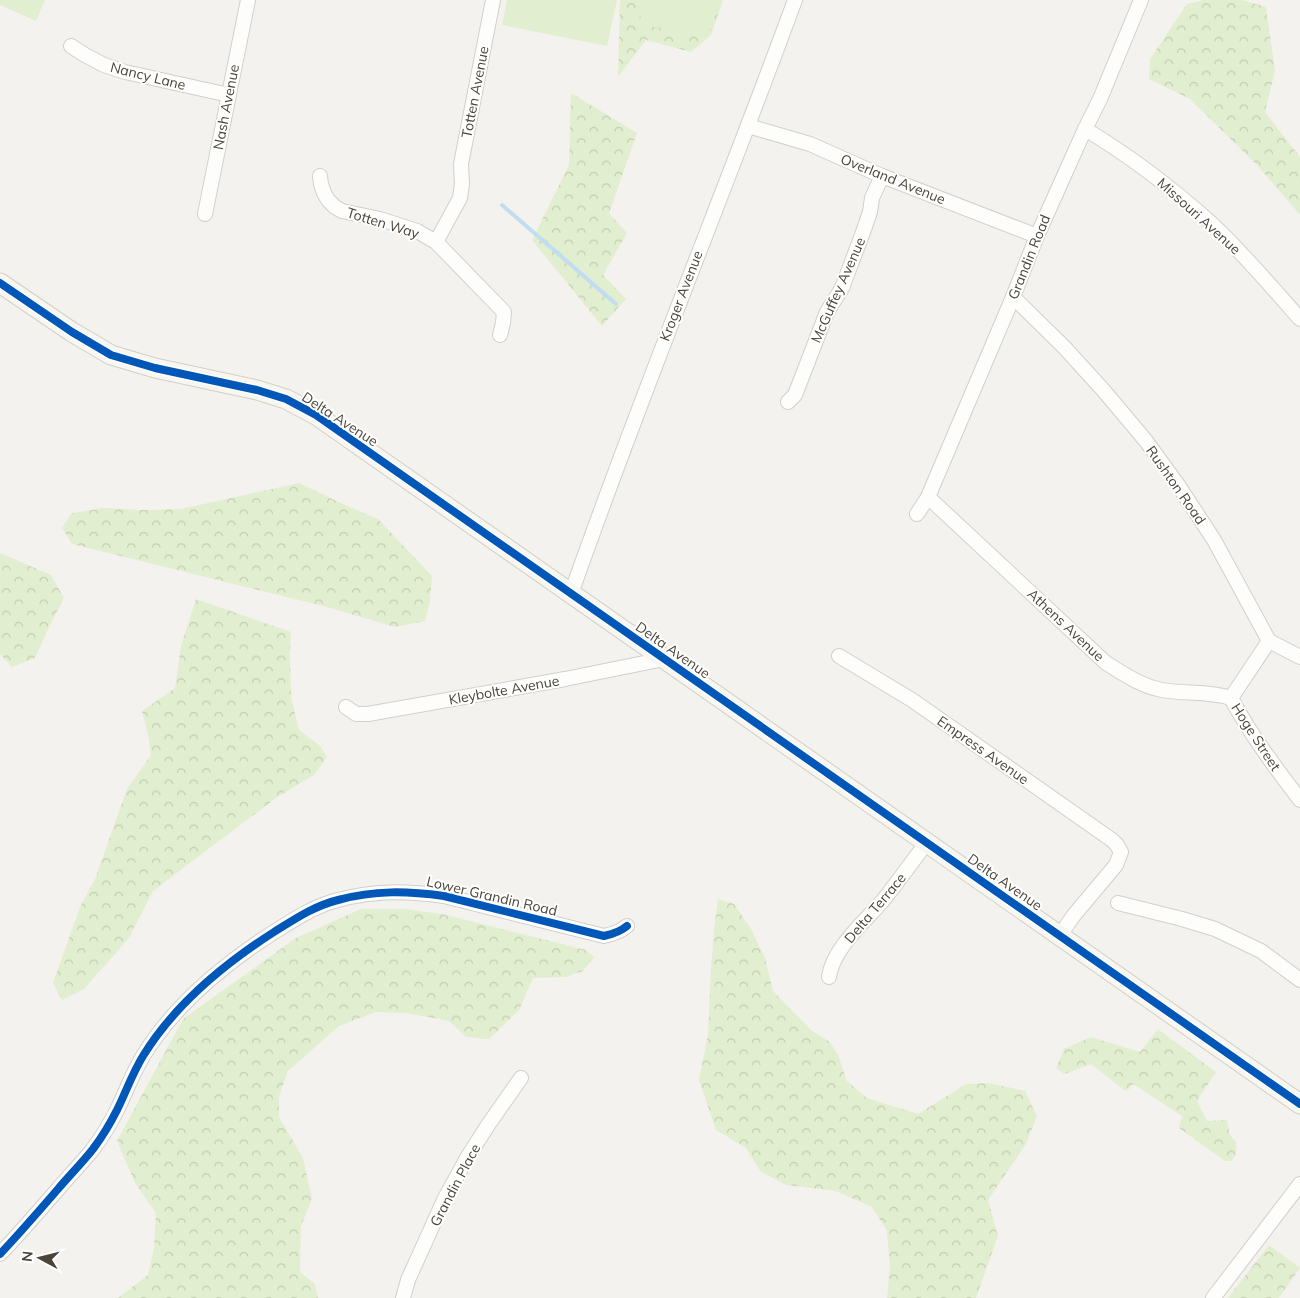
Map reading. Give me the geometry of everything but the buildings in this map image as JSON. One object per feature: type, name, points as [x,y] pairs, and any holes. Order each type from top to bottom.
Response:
[{"type":"main road","name":"Delta Avenue","points":[[0,283],[72,332],[112,355],[155,368],[257,390],[286,399],[316,415],[1300,1104]]},
{"type":"street","name":"Nash Avenue","points":[[205,214],[248,0]]},
{"type":"street","name":"Totten Avenue","points":[[462,184],[461,164],[493,0]]},
{"type":"street","name":"Kroger Avenue","points":[[571,594],[652,372],[795,0]]},
{"type":"street","name":"Grandin Road","points":[[917,514],[928,497],[1037,236],[1100,99],[1141,0]]},
{"type":"street","name":"Nancy Lane","points":[[71,46],[104,65],[125,72],[229,95]]},
{"type":"street","name":"Overland Avenue","points":[[748,126],[810,144],[882,176],[1037,236]]},
{"type":"street","name":"Missouri Avenue","points":[[1085,129],[1135,162],[1174,191],[1204,217],[1246,258],[1300,319]]},
{"type":"street","name":"Totten Way","points":[[320,176],[321,184],[328,200],[342,211],[417,231],[436,242],[504,312],[504,323],[500,335]]},
{"type":"street","name":"McGuffey Avenue","points":[[788,402],[795,395],[827,312],[842,288],[870,212],[872,198],[882,176]]},
{"type":"street","name":"Totten Way","points":[[436,242],[460,198],[462,184]]},
{"type":"street","name":"Rushton Road","points":[[1013,297],[1064,347],[1146,441],[1214,540],[1269,642]]},
{"type":"street","name":"Athens Avenue","points":[[928,497],[1106,663],[1140,684],[1160,690],[1220,694],[1231,698]]},
{"type":"street","points":[[1231,698],[1269,642],[1300,657]]},
{"type":"street","name":"Empress Avenue","points":[[839,656],[912,700],[1117,845],[1121,852],[1116,865],[1074,915],[1060,935]]},
{"type":"street","name":"Kleybolte Avenue","points":[[346,707],[356,714],[368,714],[565,679],[664,659]]},
{"type":"street","name":"Hoge Street","points":[[1231,698],[1273,765],[1300,800]]},
{"type":"street","name":"Delta Terrace","points":[[829,977],[832,965],[846,942],[883,900],[927,842]]},
{"type":"street","name":"Lower Grandin Road","points":[[0,1254],[93,1149],[117,1110],[127,1085],[143,1056],[174,1013],[226,966],[261,940],[311,909],[363,894],[417,892],[444,896],[604,936],[621,931],[627,926]]},
{"type":"street","points":[[1118,903],[1215,929],[1261,951],[1300,980]]},
{"type":"street","name":"Grandin Place","points":[[403,1298],[408,1280],[445,1198],[472,1150],[521,1078]]},
{"type":"street","points":[[1213,1298],[1300,1184]]},
{"type":"green space","points":[[0,0],[45,0],[36,21],[0,5]]},
{"type":"green space","points":[[507,0],[617,0],[607,46],[502,25]]},
{"type":"green space","points":[[620,0],[723,0],[711,35],[691,52],[646,40],[618,77]]},
{"type":"green space","points":[[644,0],[721,0],[707,37],[639,24]]},
{"type":"green space","points":[[1204,0],[1242,0],[1266,7],[1275,71],[1265,112],[1300,157],[1300,215],[1257,165],[1190,99],[1149,79],[1150,59],[1187,4]]},
{"type":"green space","points":[[571,93],[637,133],[609,213],[627,233],[603,275],[626,299],[602,326],[532,240],[569,165]]},
{"type":"green space","points":[[299,483],[378,519],[432,576],[430,600],[425,621],[395,627],[327,607],[72,544],[62,528],[72,513],[104,508],[141,510],[181,509]]},
{"type":"green space","points":[[0,553],[51,575],[64,598],[35,658],[12,667],[0,654]]},
{"type":"green space","points":[[196,599],[291,632],[291,697],[299,730],[320,746],[327,757],[314,775],[276,798],[153,891],[129,938],[84,989],[62,1000],[53,983],[80,907],[95,879],[127,789],[151,755],[142,711],[175,688],[181,646]]},
{"type":"green space","points":[[718,899],[734,904],[751,929],[765,958],[773,991],[811,1030],[830,1042],[838,1055],[847,1081],[867,1098],[918,1114],[966,1084],[989,1083],[1025,1091],[1037,1116],[1026,1144],[988,1200],[998,1236],[976,1298],[887,1298],[890,1266],[887,1231],[872,1207],[836,1191],[786,1185],[760,1171],[746,1148],[716,1130],[699,1080],[708,1035],[711,968]]},
{"type":"green space","points":[[361,909],[404,909],[442,914],[586,950],[594,957],[583,971],[566,977],[533,978],[519,1010],[489,1039],[466,1037],[449,1021],[406,1013],[376,1012],[339,1026],[288,1071],[279,1096],[279,1117],[303,1158],[312,1199],[301,1226],[300,1272],[315,1284],[318,1298],[118,1298],[148,1275],[154,1248],[156,1213],[135,1183],[117,1141],[183,1019],[296,938]]},
{"type":"green space","points":[[1158,1029],[1216,1072],[1197,1101],[1207,1121],[1227,1120],[1230,1135],[1236,1142],[1236,1153],[1232,1161],[1225,1161],[1179,1128],[1182,1116],[1133,1084],[1127,1091],[1124,1090],[1091,1064],[1064,1074],[1056,1068],[1064,1049],[1091,1037],[1140,1052]]},
{"type":"green space","points":[[1269,1245],[1300,1268],[1279,1298],[1228,1298]]},
{"type":"waterway","points":[[502,205],[616,304]]},
{"type":"cycle path","points":[[0,283],[72,332],[111,355],[155,368],[257,390],[286,399],[316,415],[1300,1104]]},
{"type":"cycle path","points":[[0,1254],[96,1144],[106,1130],[143,1056],[185,1002],[255,944],[305,913],[329,903],[365,894],[404,892],[444,896],[604,936],[616,933],[627,926]]}]
